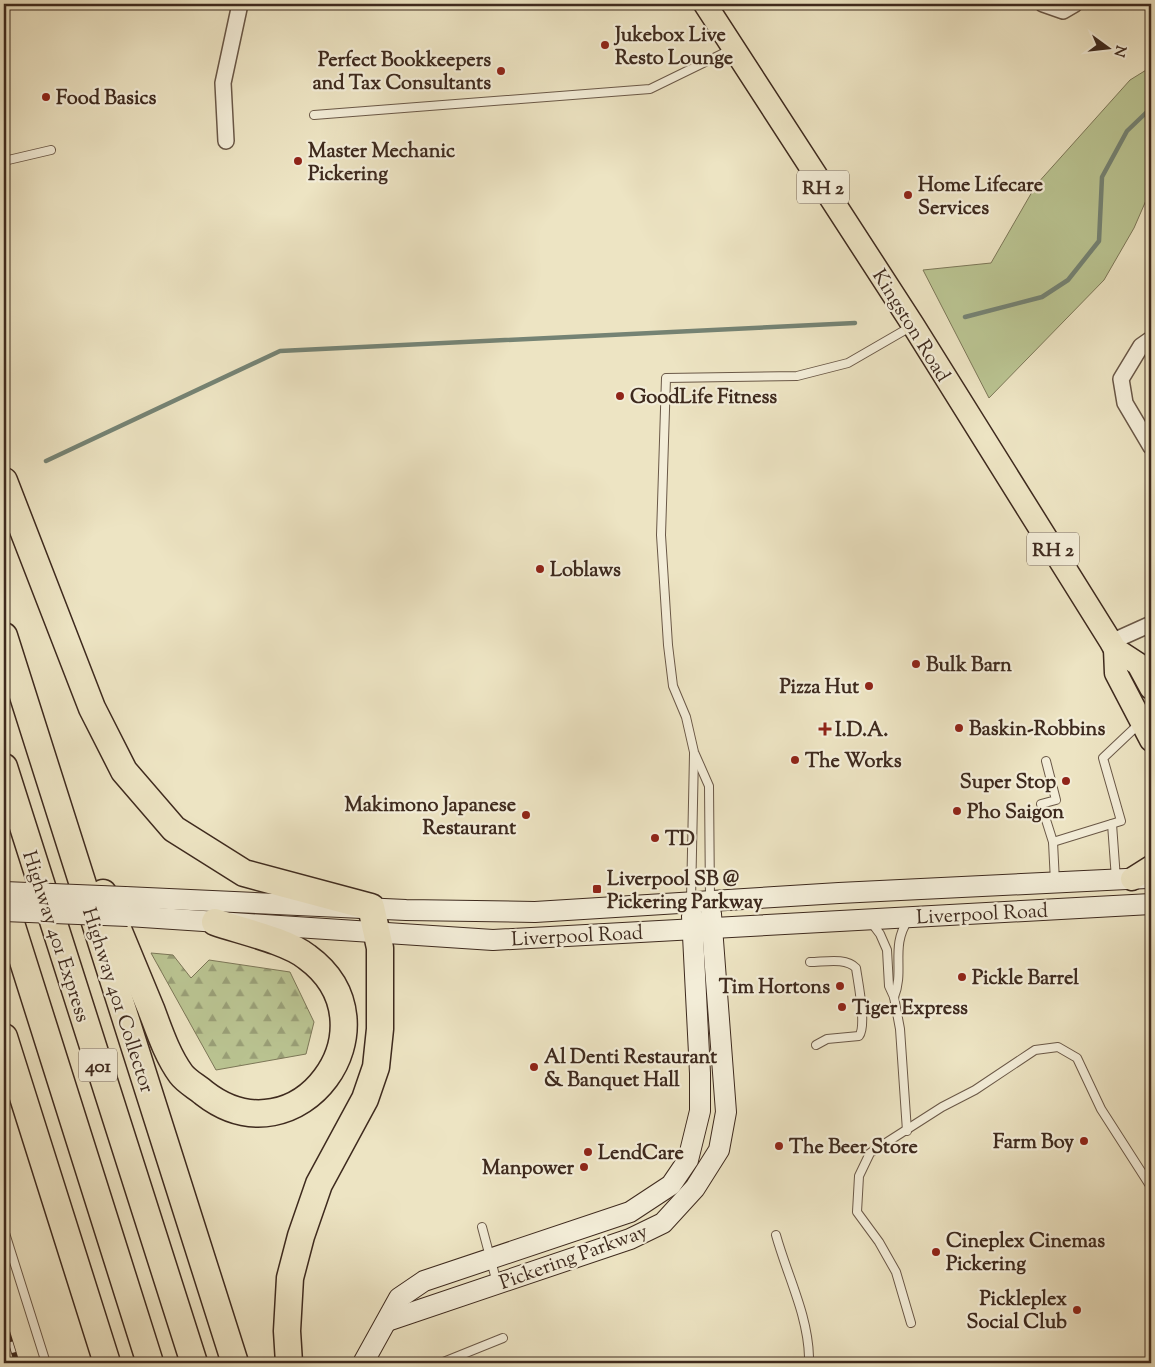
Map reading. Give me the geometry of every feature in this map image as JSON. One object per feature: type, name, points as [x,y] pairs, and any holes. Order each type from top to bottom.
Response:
[{"type":"highway","points":[[4,481],[92,708],[124,771],[174,829],[244,873],[370,898],[380,948],[380,1011],[376,1066],[365,1099],[319,1184],[301,1236],[290,1278],[287,1330],[289,1363]]},
{"type":"highway","name":"Highway 401 Collector","points":[[4,636],[235,1363]]},
{"type":"highway","name":"Highway 401 Express","points":[[4,767],[194,1363]]},
{"type":"highway","points":[[67,836],[103,893],[166,1047],[181,1075],[218,1103],[256,1113],[288,1108],[312,1096],[324,1083],[337,1062],[344,1025],[340,999],[323,970],[300,951],[216,922]]},
{"type":"highway","name":"Highway 401 Express","points":[[4,901],[150,1363]]},
{"type":"highway","points":[[4,1037],[107,1363]]},
{"type":"main road","name":"Kingston Road","points":[[705,4],[913,325],[1113,645],[1138,664],[1151,688]]},
{"type":"main road","name":"Kingston Road","points":[[1113,645],[1116,673],[1147,730]]},
{"type":"main road","points":[[1133,879],[1151,867]]},
{"type":"main road","name":"Liverpool Road","points":[[4,911],[370,898],[535,912],[839,893],[1133,879]]},
{"type":"main road","name":"Liverpool Road","points":[[4,892],[127,906],[216,922],[493,940],[1151,904]]},
{"type":"main road","name":"Pickering Parkway","points":[[387,1321],[630,1239],[663,1223],[695,1188],[719,1150],[726,1112],[701,902]]},
{"type":"main road","name":"Pickering Parkway","points":[[363,1363],[399,1298],[424,1281],[630,1212],[671,1185],[688,1160],[700,1111],[703,928]]},
{"type":"street","points":[[226,141],[223,83],[240,4]]},
{"type":"street","points":[[1043,4],[1063,11],[1075,4]]},
{"type":"street","points":[[1151,339],[1141,346],[1121,379],[1125,403],[1151,447]]},
{"type":"street","points":[[1113,645],[1151,624]]},
{"type":"lane","points":[[314,115],[650,90],[734,48]]},
{"type":"lane","points":[[4,161],[51,150]]},
{"type":"lane","points":[[701,902],[694,752],[686,717],[673,686],[660,535],[666,378],[797,376],[848,363],[913,325]]},
{"type":"lane","points":[[1052,842],[1121,821],[1103,758],[1147,730]]},
{"type":"lane","points":[[694,752],[709,786],[701,902]]},
{"type":"lane","points":[[1046,761],[1056,800],[1042,804],[1052,842],[1055,882]]},
{"type":"lane","points":[[1112,824],[1133,879]]},
{"type":"lane","points":[[894,997],[899,985],[897,944],[901,931],[910,917]]},
{"type":"lane","points":[[869,919],[880,934],[887,950],[889,986],[894,997],[900,1029],[907,1131]]},
{"type":"lane","points":[[810,962],[843,961],[851,963],[856,968],[862,1019],[862,1032],[859,1036],[827,1040],[816,1045]]},
{"type":"lane","points":[[911,1323],[896,1272],[879,1242],[857,1212],[859,1176],[870,1153],[1035,1050],[1058,1047],[1078,1058],[1101,1109],[1151,1187]]},
{"type":"lane","points":[[482,1227],[497,1283]]},
{"type":"lane","points":[[4,1230],[46,1363]]},
{"type":"lane","points":[[776,1235],[808,1335],[808,1356]]},
{"type":"lane","points":[[441,1363],[504,1338]]},
{"type":"green space","points":[[1151,67],[1151,189],[1134,228],[1104,280],[989,398],[923,270],[991,263],[1036,185],[1130,80]]},
{"type":"green space","points":[[151,953],[173,955],[191,978],[209,960],[290,972],[314,1022],[306,1054],[216,1070]]},
{"type":"waterway","points":[[965,317],[1042,297],[1068,280],[1099,241],[1102,177],[1127,131],[1151,108]]},
{"type":"waterway","points":[[46,461],[280,351],[855,323]]},
{"type":"railway","points":[[4,1321],[17,1363]]},
{"type":"railway","points":[[4,1349],[8,1363]]},
{"type":"place","name":"Jukebox Live Resto Lounge","points":[[605,45]]},
{"type":"place","name":"Perfect Bookkeepers and Tax Consultants","points":[[501,71]]},
{"type":"place","name":"Food Basics","points":[[46,97]]},
{"type":"place","name":"Master Mechanic Pickering","points":[[298,161]]},
{"type":"place","name":"Home Lifecare Services","points":[[908,195]]},
{"type":"place","name":"GoodLife Fitness","points":[[620,396]]},
{"type":"place","name":"Loblaws","points":[[540,569]]},
{"type":"place","name":"Bulk Barn","points":[[916,664]]},
{"type":"place","name":"Pizza Hut","points":[[869,686]]},
{"type":"place","name":"Baskin-Robbins","points":[[959,728]]},
{"type":"place","name":"I.D.A.","points":[[825,729]]},
{"type":"place","name":"The Works","points":[[795,760]]},
{"type":"place","name":"Super Stop","points":[[1066,781]]},
{"type":"place","name":"Pho Saigon","points":[[957,811]]},
{"type":"place","name":"Makimono Japanese Restaurant","points":[[526,815]]},
{"type":"place","name":"TD","points":[[655,838]]},
{"type":"place","name":"Liverpool SB @ Pickering Parkway","points":[[597,889]]},
{"type":"place","name":"Pickle Barrel","points":[[962,977]]},
{"type":"place","name":"Tim Hortons","points":[[840,986]]},
{"type":"place","name":"Tiger Express","points":[[842,1007]]},
{"type":"place","name":"Al Denti Restaurant & Banquet Hall","points":[[534,1067]]},
{"type":"place","name":"Farm Boy","points":[[1084,1141]]},
{"type":"place","name":"The Beer Store","points":[[779,1146]]},
{"type":"place","name":"LendCare","points":[[588,1152]]},
{"type":"place","name":"Manpower","points":[[584,1167]]},
{"type":"place","name":"Cineplex Cinemas Pickering","points":[[936,1252]]},
{"type":"place","name":"Pickleplex Social Club","points":[[1077,1310]]}]
